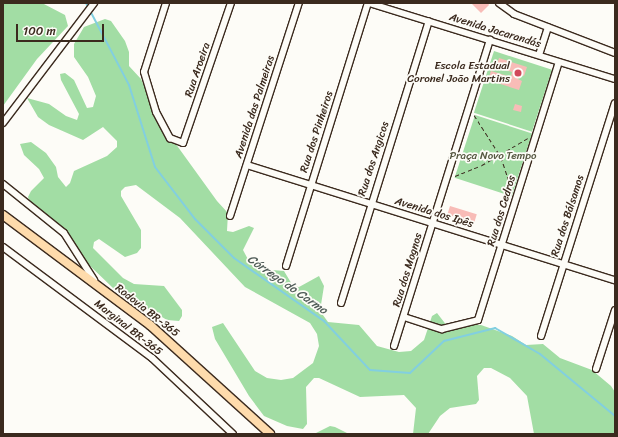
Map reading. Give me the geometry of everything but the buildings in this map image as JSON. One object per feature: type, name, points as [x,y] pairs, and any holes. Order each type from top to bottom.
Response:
[{"type":"main road","name":"Rodovia BR-365","points":[[3,215],[162,336],[270,434]]},
{"type":"street","points":[[3,123],[94,3]]},
{"type":"street","name":"Rua Aroeira","points":[[166,3],[144,72],[156,112],[170,138],[184,143],[231,3]]},
{"type":"street","name":"Avenida das Palmeiras","points":[[230,216],[299,3]]},
{"type":"street","name":"Avenida Jacarandás","points":[[369,3],[615,79]]},
{"type":"street","name":"Rua dos Pinheiros","points":[[286,266],[310,185],[369,3]]},
{"type":"street","points":[[499,3],[514,14],[615,53]]},
{"type":"street","name":"Rua dos Angicos","points":[[341,303],[429,21]]},
{"type":"street","points":[[539,55],[548,28]]},
{"type":"street","name":"Rua dos Mognos","points":[[394,346],[490,40]]},
{"type":"street","name":"Rua dos Cedros","points":[[404,316],[442,329],[478,320],[559,62]]},
{"type":"street","name":"Rua dos Bálsamos","points":[[541,336],[615,103]]},
{"type":"street","name":"Avenida dos Ipês","points":[[247,165],[615,280]]},
{"type":"street","name":"Marginal BR-365","points":[[3,184],[64,233],[102,289]]},
{"type":"street","name":"Marginal BR-365","points":[[3,247],[152,358],[233,434]]},
{"type":"street","points":[[596,369],[615,310]]},
{"type":"path","points":[[469,107],[499,155],[516,200]]},
{"type":"path","points":[[446,179],[482,165],[536,134]]},
{"type":"green space","points":[[3,3],[42,3],[65,15],[68,26],[37,59],[3,106]]},
{"type":"green space","points":[[105,19],[111,21],[125,41],[129,52],[129,66],[141,79],[165,129],[217,201],[228,213],[227,231],[233,232],[249,226],[254,228],[243,250],[251,265],[261,269],[284,271],[293,286],[299,287],[319,276],[324,286],[320,311],[328,322],[359,325],[377,346],[399,352],[411,351],[424,340],[432,316],[437,313],[451,331],[468,325],[481,325],[512,336],[526,345],[543,344],[560,358],[592,370],[611,386],[615,392],[615,434],[534,434],[527,396],[510,378],[491,368],[484,368],[477,376],[479,400],[476,404],[450,408],[440,416],[428,434],[413,434],[416,408],[404,395],[360,397],[319,378],[314,378],[306,387],[307,424],[303,429],[287,426],[264,416],[249,396],[215,339],[212,327],[223,323],[255,371],[267,378],[281,380],[293,378],[313,363],[319,346],[317,334],[310,323],[245,287],[180,218],[136,185],[125,187],[121,191],[121,196],[141,230],[141,248],[137,253],[125,257],[99,239],[94,242],[93,248],[123,278],[134,284],[164,286],[182,310],[182,316],[179,321],[167,320],[113,288],[86,262],[66,235],[30,203],[28,197],[31,191],[44,178],[39,169],[24,155],[20,144],[31,142],[46,153],[56,167],[58,177],[66,187],[70,183],[74,171],[107,156],[117,147],[117,141],[103,127],[83,140],[49,125],[38,117],[27,98],[49,104],[66,116],[77,120],[79,114],[61,80],[60,74],[65,73],[74,80],[87,108],[93,107],[96,96],[88,77],[74,57],[74,44],[84,27]]},
{"type":"green space","points":[[494,51],[552,70],[532,132],[474,113]]},
{"type":"green space","name":"Praça Novo Tempo","points":[[475,115],[532,134],[512,196],[455,178]]},
{"type":"green space","points":[[330,426],[335,427],[349,434],[314,434]]},
{"type":"waterway","name":"Córrego do Carmo","points":[[86,3],[129,85],[155,167],[195,219],[234,258],[324,321],[370,370],[410,373],[444,341],[495,328],[540,354],[615,416]]},
{"type":"place","name":"Escola Estadual Coronel João Martins","points":[[518,73]]}]
